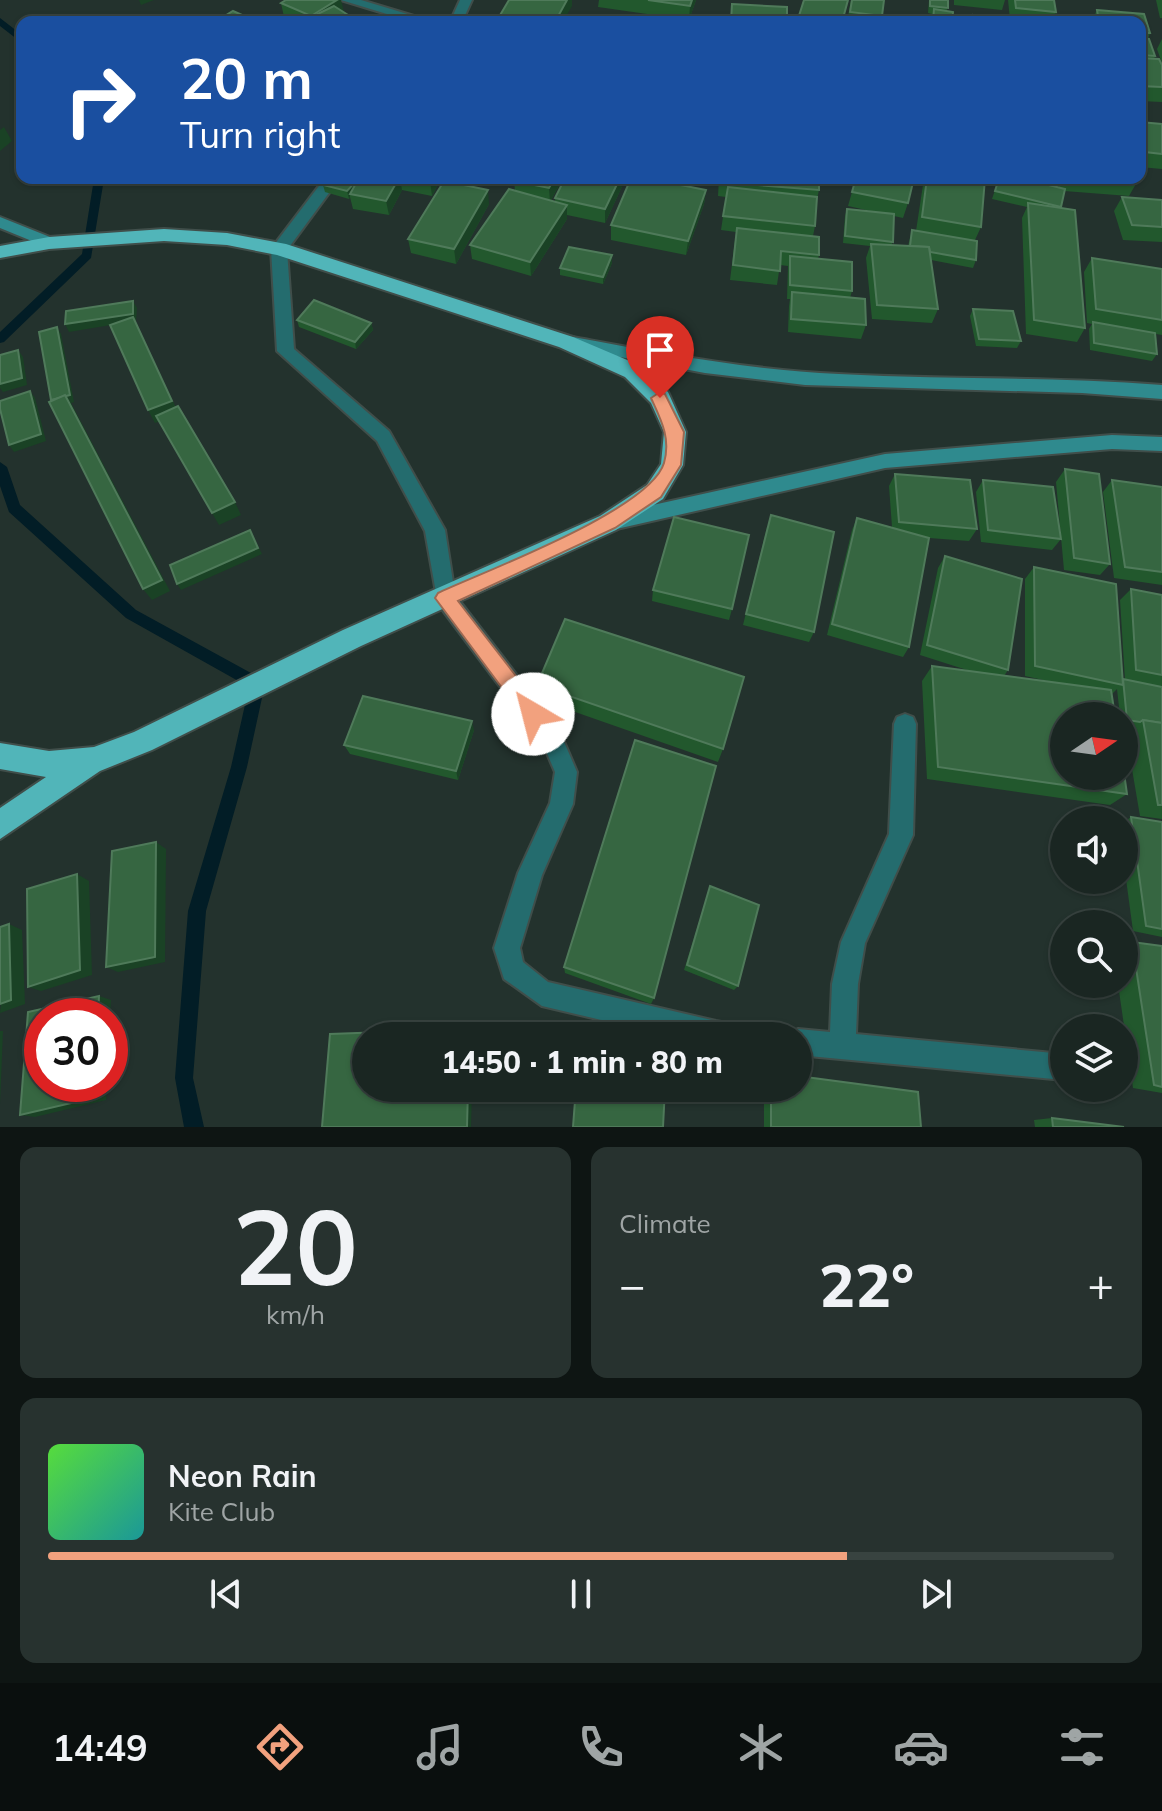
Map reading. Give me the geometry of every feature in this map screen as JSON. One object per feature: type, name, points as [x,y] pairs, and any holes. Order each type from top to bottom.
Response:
[{"type":"highway","points":[[0,252],[49,243],[164,235],[227,239],[279,249],[566,342],[632,371],[660,398],[675,432],[672,465],[655,492],[608,523],[352,638],[143,741],[94,760],[0,825]]},
{"type":"highway","points":[[0,756],[49,764],[94,760]]},
{"type":"street","points":[[347,0],[406,16]]},
{"type":"street","points":[[328,184],[279,249],[286,351],[383,436],[435,530],[445,598],[551,737],[566,772],[561,804],[530,873],[507,948],[513,970],[542,993],[665,1022]]},
{"type":"street","points":[[0,222],[49,243]]},
{"type":"street","points":[[566,342],[718,369],[838,380],[1099,386],[1162,392]]},
{"type":"street","points":[[608,523],[885,461],[1112,442],[1162,444]]},
{"type":"street","points":[[842,1046],[845,984],[853,942],[901,835],[905,724]]},
{"type":"street","points":[[812,1043],[1050,1066]]},
{"type":"building","points":[[286,0],[337,0],[311,16],[281,3]]},
{"type":"building","points":[[509,0],[567,0],[558,16],[500,16]]},
{"type":"building","points":[[648,0],[692,0],[690,6]]},
{"type":"building","points":[[804,0],[848,0],[844,16],[799,16]]},
{"type":"building","points":[[852,0],[884,0],[882,16],[850,12]]},
{"type":"building","points":[[930,0],[948,0],[948,8],[930,6]]},
{"type":"building","points":[[1015,0],[1054,0],[1056,12],[1016,8]]},
{"type":"building","points":[[732,4],[787,7],[787,16],[731,16]]},
{"type":"building","points":[[334,6],[350,16],[313,16]]},
{"type":"building","points":[[934,9],[953,12],[953,16],[933,16]]},
{"type":"building","points":[[1097,10],[1145,16],[1098,16]]},
{"type":"building","points":[[233,11],[244,16],[225,16]]},
{"type":"building","points":[[1146,39],[1149,39],[1155,56],[1146,55]]},
{"type":"building","points":[[1146,58],[1159,59],[1162,87],[1146,86]]},
{"type":"building","points":[[1146,123],[1162,124],[1162,154],[1146,152]]},
{"type":"building","points":[[324,184],[353,184],[347,191]]},
{"type":"building","points":[[356,184],[396,184],[386,201],[350,194]]},
{"type":"building","points":[[442,184],[488,190],[454,249],[408,239]]},
{"type":"building","points":[[529,184],[551,184],[549,188]]},
{"type":"building","points":[[562,184],[617,184],[605,209],[555,198]]},
{"type":"building","points":[[628,184],[676,184],[706,190],[688,241],[611,225]]},
{"type":"building","points":[[745,184],[819,184],[819,190]]},
{"type":"building","points":[[854,184],[913,184],[908,203],[852,192]]},
{"type":"building","points":[[926,184],[985,184],[981,227],[922,217]]},
{"type":"building","points":[[997,184],[1045,184],[1065,189],[1061,207],[995,191]]},
{"type":"building","points":[[728,187],[817,197],[815,226],[723,216]]},
{"type":"building","points":[[509,189],[567,205],[530,262],[470,245]]},
{"type":"building","points":[[1122,197],[1162,200],[1162,227],[1132,225]]},
{"type":"building","points":[[1028,203],[1075,210],[1085,328],[1034,320]]},
{"type":"building","points":[[847,209],[894,214],[893,242],[845,236]]},
{"type":"building","points":[[737,228],[819,237],[819,255],[781,251],[780,271],[733,265]]},
{"type":"building","points":[[912,230],[977,241],[976,260],[930,252],[929,247],[910,246]]},
{"type":"building","points":[[871,244],[929,247],[938,309],[877,305]]},
{"type":"building","points":[[569,247],[612,255],[603,277],[560,268]]},
{"type":"building","points":[[790,256],[852,262],[852,291],[790,285]]},
{"type":"building","points":[[1092,258],[1162,269],[1162,320],[1096,309]]},
{"type":"building","points":[[792,292],[865,299],[866,325],[791,319]]},
{"type":"building","points":[[314,300],[371,323],[355,342],[297,320]]},
{"type":"building","points":[[133,301],[133,314],[65,324],[66,311]]},
{"type":"building","points":[[973,309],[1013,311],[1021,341],[979,339]]},
{"type":"building","points":[[133,317],[172,401],[148,410],[110,325]]},
{"type":"building","points":[[1093,322],[1155,333],[1157,354],[1094,343]]},
{"type":"building","points":[[57,327],[70,395],[51,400],[39,332]]},
{"type":"building","points":[[18,350],[22,378],[0,384],[0,355]]},
{"type":"building","points":[[30,391],[41,434],[9,445],[0,401]]},
{"type":"building","points":[[65,395],[162,580],[143,589],[49,402]]},
{"type":"building","points":[[178,406],[235,502],[212,513],[156,416]]},
{"type":"building","points":[[1065,469],[1099,474],[1110,564],[1074,558]]},
{"type":"building","points":[[895,474],[970,480],[977,529],[899,522]]},
{"type":"building","points":[[983,480],[1053,487],[1061,539],[988,530]]},
{"type":"building","points":[[1112,480],[1162,487],[1162,572],[1125,567]]},
{"type":"building","points":[[771,515],[834,532],[814,632],[746,614]]},
{"type":"building","points":[[674,517],[749,535],[732,609],[653,590]]},
{"type":"building","points":[[857,518],[929,538],[909,647],[832,624]]},
{"type":"building","points":[[250,530],[258,548],[177,584],[170,565]]},
{"type":"building","points":[[945,556],[1022,579],[1008,670],[927,645]]},
{"type":"building","points":[[1034,567],[1116,584],[1123,685],[1035,666]]},
{"type":"building","points":[[1131,589],[1162,595],[1162,675],[1136,670]]},
{"type":"building","points":[[565,619],[744,677],[723,749],[537,685]]},
{"type":"building","points":[[932,666],[1111,690],[1113,702],[1050,702],[1050,783],[938,767]]},
{"type":"building","points":[[1123,679],[1162,687],[1162,723],[1138,722],[1138,702],[1125,702]]},
{"type":"building","points":[[363,696],[472,721],[456,771],[344,745]]},
{"type":"building","points":[[1143,720],[1162,723],[1162,805],[1158,805]]},
{"type":"building","points":[[635,740],[716,766],[654,998],[564,967]]},
{"type":"building","points":[[1099,790],[1126,790],[1127,794]]},
{"type":"building","points":[[1138,818],[1162,822],[1162,929],[1146,926],[1138,868]]},
{"type":"building","points":[[156,842],[155,957],[106,967],[112,851]]},
{"type":"building","points":[[77,874],[80,970],[28,987],[27,889]]},
{"type":"building","points":[[710,886],[759,905],[738,986],[687,965]]},
{"type":"building","points":[[9,924],[11,1000],[0,1004],[0,927]]},
{"type":"building","points":[[1138,943],[1162,946],[1162,1087],[1154,1085],[1138,981]]},
{"type":"building","points":[[352,1033],[352,1102],[468,1102],[467,1127],[322,1127],[330,1034]]},
{"type":"building","points":[[24,1064],[24,1102],[76,1102],[20,1115]]},
{"type":"building","points":[[812,1078],[918,1092],[921,1127],[771,1127],[771,1102],[812,1102]]},
{"type":"building","points":[[575,1102],[664,1102],[663,1127],[573,1127]]},
{"type":"building","points":[[1052,1118],[1124,1127],[1053,1127]]},
{"type":"waterway","points":[[0,21],[16,35]]},
{"type":"waterway","points":[[0,339],[87,255],[98,184]]},
{"type":"waterway","points":[[0,467],[14,508],[131,614],[257,684],[239,767],[197,911],[184,1078],[194,1127]]},
{"type":"route","points":[[533,714],[445,598],[608,523],[655,492],[672,465],[675,432],[660,398]]}]
